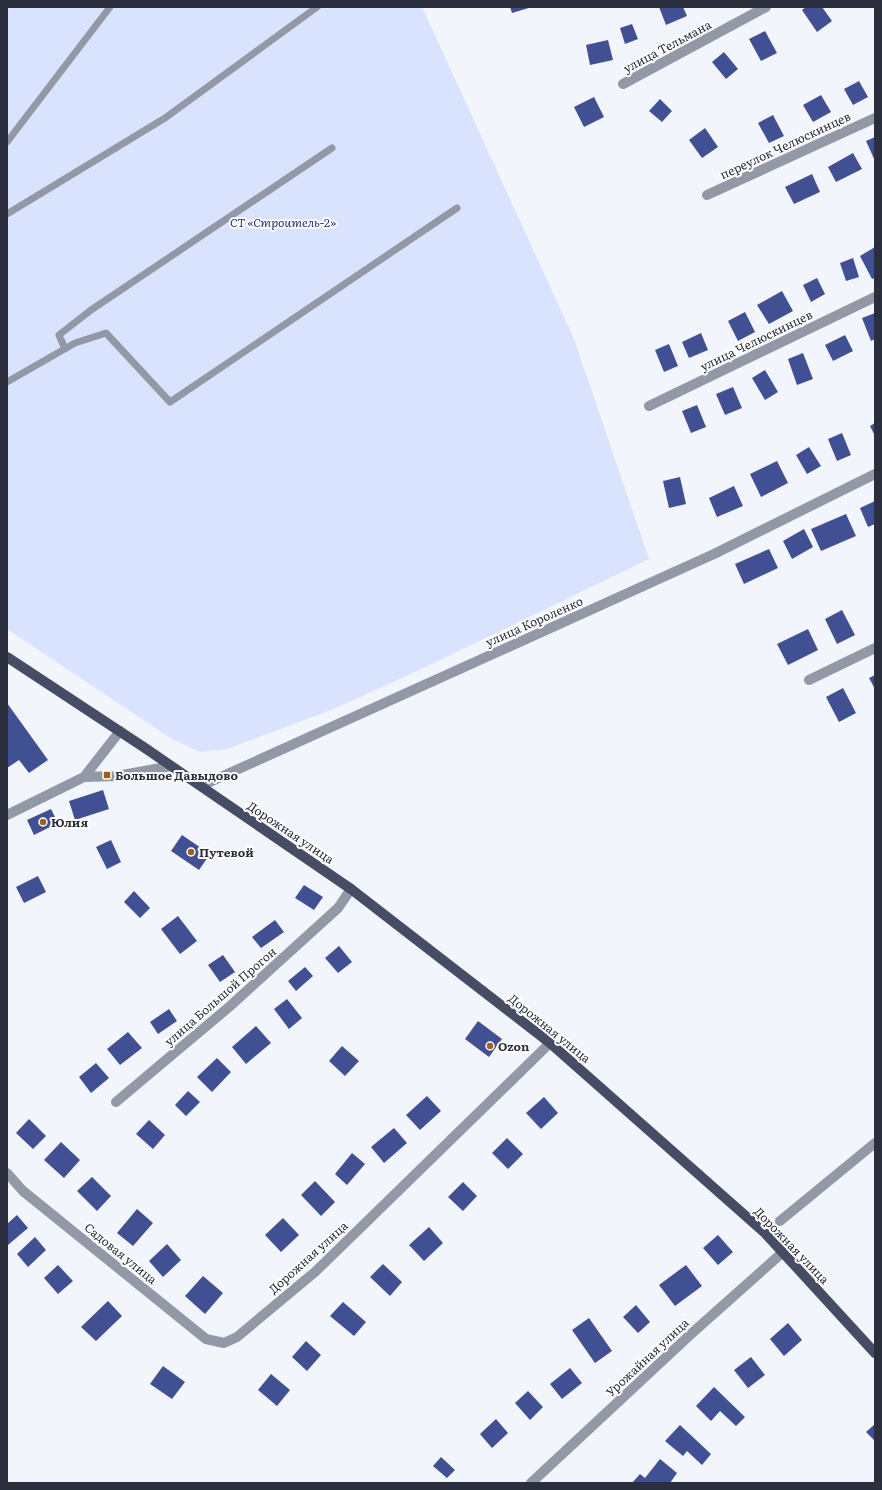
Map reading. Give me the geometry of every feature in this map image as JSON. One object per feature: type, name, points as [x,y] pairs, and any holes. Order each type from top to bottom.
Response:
[{"type":"main road","name":"Дорожная улица","points":[[7,657],[120,731],[351,889],[550,1043],[765,1233],[875,1353]]},
{"type":"street","name":"улица Тельмана","points":[[623,84],[766,7]]},
{"type":"street","name":"переулок Челюскинцев","points":[[707,195],[875,118]]},
{"type":"street","name":"улица Челюскинцев","points":[[648,406],[875,297]]},
{"type":"street","name":"улица Короленко","points":[[201,786],[714,554],[875,474]]},
{"type":"street","points":[[809,680],[875,648]]},
{"type":"street","points":[[84,777],[120,731]]},
{"type":"street","points":[[7,815],[84,777],[117,776],[171,766]]},
{"type":"street","name":"улица Большой Прогон","points":[[116,1102],[229,1007],[338,908],[351,889]]},
{"type":"street","name":"Дорожная улица","points":[[224,1343],[237,1337],[315,1272],[524,1066],[550,1043]]},
{"type":"street","points":[[780,1221],[875,1143]]},
{"type":"street","name":"Садовая улица","points":[[7,1173],[23,1191],[206,1339],[224,1343]]},
{"type":"street","name":"Урожайная улица","points":[[531,1483],[691,1334],[783,1252]]},
{"type":"lane","points":[[7,142],[110,7]]},
{"type":"lane","points":[[7,214],[165,118],[316,7]]},
{"type":"lane","points":[[65,348],[59,335],[91,310],[332,148]]},
{"type":"lane","points":[[7,382],[75,343],[106,333],[170,402],[457,208]]},
{"type":"green space","name":"СТ «Строитель-2»","points":[[7,7],[422,7],[574,339],[649,559],[411,674],[331,710],[227,749],[200,752],[172,739],[7,629]]},
{"type":"building","points":[[510,7],[532,7],[512,13]]},
{"type":"building","points":[[659,7],[683,7],[687,16],[666,25]]},
{"type":"building","points":[[806,7],[822,7],[832,21],[817,32],[802,10]]},
{"type":"building","points":[[632,24],[638,39],[625,44],[620,28]]},
{"type":"building","points":[[765,31],[777,53],[761,61],[749,39]]},
{"type":"building","points":[[608,40],[613,60],[590,65],[586,45]]},
{"type":"building","points":[[724,52],[738,69],[726,79],[712,62]]},
{"type":"building","points":[[859,81],[868,97],[853,105],[844,89]]},
{"type":"building","points":[[821,95],[831,112],[813,122],[803,105]]},
{"type":"building","points":[[594,97],[604,117],[584,127],[574,107]]},
{"type":"building","points":[[660,99],[672,111],[662,122],[649,111]]},
{"type":"building","points":[[773,115],[784,136],[769,143],[758,123]]},
{"type":"building","points":[[705,128],[718,147],[702,158],[689,140]]},
{"type":"building","points":[[875,137],[875,161],[866,141]]},
{"type":"building","points":[[853,153],[862,169],[836,182],[828,167]]},
{"type":"building","points":[[812,174],[820,192],[794,204],[785,187]]},
{"type":"building","points":[[875,247],[875,278],[872,279],[860,256]]},
{"type":"building","points":[[853,258],[859,277],[846,281],[840,263]]},
{"type":"building","points":[[817,278],[825,294],[811,302],[803,285]]},
{"type":"building","points":[[782,291],[793,311],[769,324],[757,305]]},
{"type":"building","points":[[745,312],[755,332],[738,341],[728,321]]},
{"type":"building","points":[[875,313],[875,339],[871,341],[862,318]]},
{"type":"building","points":[[701,333],[708,350],[689,358],[682,342]]},
{"type":"building","points":[[845,335],[853,351],[833,361],[825,345]]},
{"type":"building","points":[[669,344],[678,366],[664,372],[655,350]]},
{"type":"building","points":[[803,353],[813,379],[797,385],[788,359]]},
{"type":"building","points":[[765,370],[778,392],[765,400],[752,378]]},
{"type":"building","points":[[733,387],[742,408],[725,415],[716,394]]},
{"type":"building","points":[[697,405],[706,427],[691,433],[682,411]]},
{"type":"building","points":[[875,423],[875,436],[870,426]]},
{"type":"building","points":[[842,433],[851,455],[837,461],[828,439]]},
{"type":"building","points":[[809,447],[821,466],[807,474],[796,455]]},
{"type":"building","points":[[777,461],[788,483],[761,497],[750,474]]},
{"type":"building","points":[[680,477],[686,504],[669,508],[663,481]]},
{"type":"building","points":[[734,486],[743,506],[717,517],[709,498]]},
{"type":"building","points":[[875,501],[875,524],[868,527],[860,508]]},
{"type":"building","points":[[846,514],[856,536],[821,551],[811,529]]},
{"type":"building","points":[[804,529],[813,547],[792,559],[783,541]]},
{"type":"building","points":[[769,549],[778,568],[744,584],[735,564]]},
{"type":"building","points":[[842,610],[855,635],[837,644],[825,619]]},
{"type":"building","points":[[808,629],[818,650],[788,665],[777,644]]},
{"type":"building","points":[[875,675],[875,689],[869,678]]},
{"type":"building","points":[[843,688],[856,713],[839,722],[826,697]]},
{"type":"building","points":[[7,703],[48,760],[29,773],[19,760],[7,768]]},
{"type":"building","points":[[103,790],[109,809],[75,820],[69,801]]},
{"type":"building","name":"Юлия","points":[[51,809],[58,823],[34,835],[27,820]]},
{"type":"building","name":"Путевой","points":[[182,835],[210,854],[199,870],[171,851]]},
{"type":"building","points":[[111,840],[121,862],[107,869],[96,847]]},
{"type":"building","points":[[38,876],[46,892],[24,903],[16,887]]},
{"type":"building","points":[[304,885],[323,897],[314,910],[295,898]]},
{"type":"building","points":[[134,891],[150,908],[140,918],[124,902]]},
{"type":"building","points":[[178,916],[197,941],[180,954],[161,929]]},
{"type":"building","points":[[275,920],[284,932],[261,948],[252,937]]},
{"type":"building","points":[[339,946],[352,962],[338,973],[325,958]]},
{"type":"building","points":[[223,955],[235,972],[220,982],[208,965]]},
{"type":"building","points":[[305,967],[313,976],[296,991],[288,981]]},
{"type":"building","points":[[287,999],[302,1018],[289,1029],[274,1009]]},
{"type":"building","points":[[169,1009],[177,1021],[158,1034],[150,1022]]},
{"type":"building","points":[[478,1021],[502,1039],[489,1057],[465,1039]]},
{"type":"building","points":[[256,1026],[271,1043],[246,1064],[232,1047]]},
{"type":"building","points":[[128,1032],[142,1048],[120,1065],[107,1049]]},
{"type":"building","points":[[342,1046],[359,1061],[345,1076],[329,1061]]},
{"type":"building","points":[[217,1058],[231,1072],[212,1092],[197,1077]]},
{"type":"building","points":[[96,1063],[109,1078],[91,1093],[79,1077]]},
{"type":"building","points":[[188,1091],[200,1102],[186,1116],[175,1105]]},
{"type":"building","points":[[427,1096],[441,1111],[420,1130],[406,1115]]},
{"type":"building","points":[[544,1097],[558,1113],[541,1129],[526,1113]]},
{"type":"building","points":[[29,1119],[46,1136],[33,1149],[16,1133]]},
{"type":"building","points":[[149,1120],[165,1135],[153,1149],[136,1134]]},
{"type":"building","points":[[394,1128],[407,1143],[384,1163],[371,1147]]},
{"type":"building","points":[[507,1138],[523,1154],[508,1169],[492,1153]]},
{"type":"building","points":[[61,1142],[80,1160],[64,1178],[44,1160]]},
{"type":"building","points":[[352,1153],[365,1164],[347,1185],[335,1174]]},
{"type":"building","points":[[92,1177],[111,1196],[97,1211],[77,1191]]},
{"type":"building","points":[[315,1181],[335,1202],[321,1216],[301,1195]]},
{"type":"building","points":[[463,1182],[477,1196],[463,1211],[448,1197]]},
{"type":"building","points":[[137,1209],[153,1223],[133,1246],[117,1233]]},
{"type":"building","points":[[17,1215],[28,1228],[8,1245],[7,1224]]},
{"type":"building","points":[[283,1218],[299,1235],[281,1252],[265,1235]]},
{"type":"building","points":[[429,1227],[443,1243],[424,1261],[409,1245]]},
{"type":"building","points":[[718,1235],[733,1252],[718,1265],[703,1248]]},
{"type":"building","points":[[35,1237],[46,1250],[28,1267],[17,1254]]},
{"type":"building","points":[[167,1244],[181,1260],[163,1277],[149,1261]]},
{"type":"building","points":[[383,1264],[402,1282],[390,1296],[370,1277]]},
{"type":"building","points":[[58,1265],[73,1281],[58,1294],[44,1278]]},
{"type":"building","points":[[686,1265],[702,1286],[675,1306],[659,1285]]},
{"type":"building","points":[[203,1276],[223,1293],[205,1314],[185,1296]]},
{"type":"building","points":[[108,1301],[122,1316],[96,1341],[81,1327]]},
{"type":"building","points":[[343,1302],[366,1322],[354,1336],[330,1316]]},
{"type":"building","points":[[636,1305],[650,1322],[638,1333],[623,1317]]},
{"type":"building","points":[[589,1318],[612,1351],[595,1363],[572,1330]]},
{"type":"building","points":[[788,1323],[802,1340],[784,1356],[770,1339]]},
{"type":"building","points":[[306,1341],[321,1355],[307,1371],[292,1357]]},
{"type":"building","points":[[751,1357],[765,1375],[748,1388],[734,1370]]},
{"type":"building","points":[[163,1366],[185,1382],[172,1399],[150,1384]]},
{"type":"building","points":[[570,1368],[582,1383],[562,1399],[550,1384]]},
{"type":"building","points":[[271,1374],[290,1390],[277,1406],[258,1390]]},
{"type":"building","points":[[714,1387],[745,1417],[736,1426],[720,1411],[711,1421],[696,1406]]},
{"type":"building","points":[[528,1391],[543,1407],[530,1420],[515,1403]]},
{"type":"building","points":[[496,1419],[508,1433],[492,1448],[480,1434]]},
{"type":"building","points":[[875,1424],[875,1441],[866,1432]]},
{"type":"building","points":[[680,1425],[711,1454],[702,1465],[687,1451],[683,1456],[665,1441]]},
{"type":"building","points":[[441,1457],[455,1470],[447,1478],[433,1466]]},
{"type":"building","points":[[660,1459],[677,1473],[670,1483],[632,1483],[640,1474],[645,1478]]},
{"type":"place","name":"Большое Давыдово","points":[[107,775]]},
{"type":"place","name":"Юлия","points":[[43,822]]},
{"type":"place","name":"Путевой","points":[[191,852]]},
{"type":"place","name":"Ozon","points":[[490,1046]]}]
